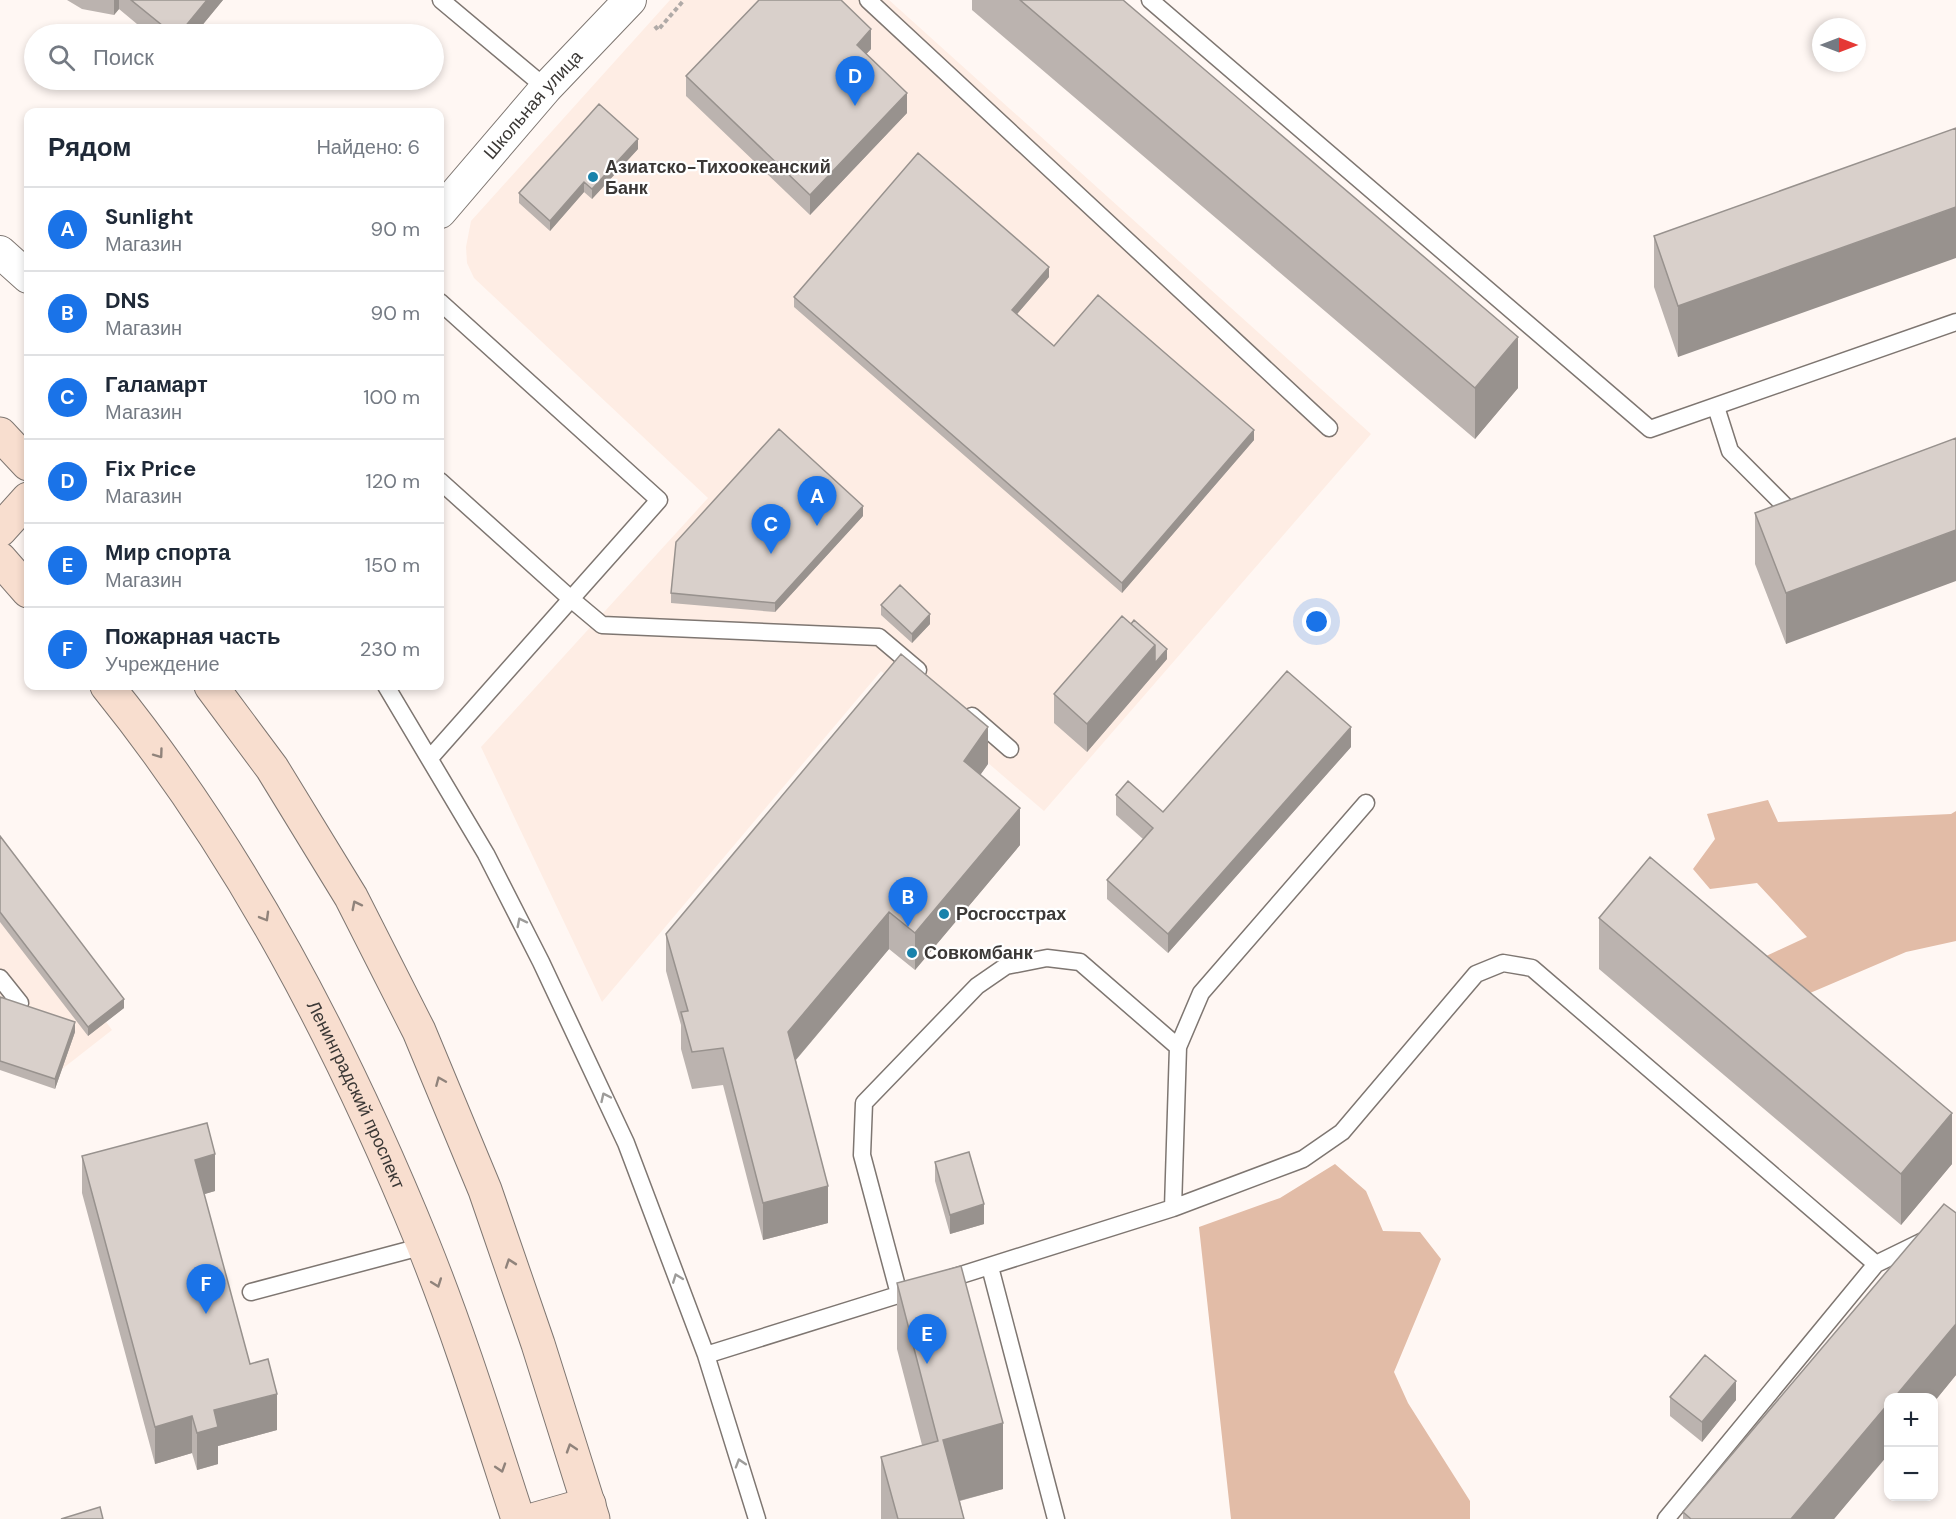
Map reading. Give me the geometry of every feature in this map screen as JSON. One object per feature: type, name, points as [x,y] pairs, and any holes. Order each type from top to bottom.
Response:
[{"type":"main road","points":[[0,434],[24,460]]},
{"type":"main road","points":[[0,530],[24,503]]},
{"type":"main road","points":[[0,559],[24,586]]},
{"type":"main road","points":[[214,690],[272,768],[351,897],[419,1031],[485,1190],[538,1344],[591,1511],[536,1519]]},
{"type":"main road","name":"Ленинградский проспект","points":[[122,693],[200,810],[265,917],[325,1026],[379,1138],[424,1246],[518,1519]]},
{"type":"street","name":"Школьная улица","points":[[444,207],[546,88],[630,0]]},
{"type":"street","points":[[0,252],[24,273]]},
{"type":"lane","points":[[441,0],[546,88]]},
{"type":"lane","points":[[868,0],[1329,428]]},
{"type":"lane","points":[[1150,0],[1650,429],[1956,322]]},
{"type":"lane","points":[[430,758],[659,500],[444,306]]},
{"type":"lane","points":[[1716,407],[1730,451],[1798,519],[1809,515]]},
{"type":"lane","points":[[444,485],[602,625],[879,637],[932,682]]},
{"type":"lane","points":[[388,690],[486,854],[531,942],[626,1143],[706,1355],[757,1519]]},
{"type":"lane","points":[[958,704],[1010,749]]},
{"type":"lane","points":[[1173,1208],[1178,1047],[1201,993],[1366,803]]},
{"type":"lane","points":[[899,1294],[862,1155],[864,1103],[977,986],[1006,966],[1047,958],[1080,962],[1178,1047]]},
{"type":"lane","points":[[706,1355],[1173,1208],[1303,1159],[1342,1132],[1476,974],[1503,963],[1532,968],[1876,1264]]},
{"type":"lane","points":[[0,978],[20,1003]]},
{"type":"lane","points":[[1666,1519],[1876,1264],[1956,1225]]},
{"type":"lane","points":[[251,1292],[424,1246]]},
{"type":"lane","points":[[990,1267],[1056,1519]]},
{"type":"path","points":[[658,30],[684,0]]},
{"type":"shaded area","points":[[670,0],[889,0],[1371,434],[1044,811],[881,671],[602,1002],[481,747],[708,498],[474,278],[467,263],[466,247],[471,221]]},
{"type":"shaded area","points":[[1768,800],[1778,822],[1951,814],[1956,811],[1956,941],[1906,952],[1803,996],[1764,957],[1807,937],[1757,883],[1710,889],[1693,869],[1715,839],[1707,814]]},
{"type":"shaded area","points":[[0,876],[112,1030],[57,1073],[0,1060]]},
{"type":"shaded area","points":[[1335,1164],[1366,1191],[1383,1231],[1420,1232],[1441,1259],[1394,1372],[1408,1403],[1470,1501],[1470,1519],[1231,1519],[1199,1227],[1280,1198]]},
{"type":"building","points":[[131,0],[207,0],[187,24],[161,24]]},
{"type":"building","points":[[759,0],[841,0],[871,29],[857,45],[907,93],[810,195],[686,76]]},
{"type":"building","points":[[1020,0],[1123,0],[1518,337],[1475,388]]},
{"type":"building","points":[[599,104],[638,139],[592,189],[584,182],[550,221],[519,193]]},
{"type":"building","points":[[1956,128],[1956,207],[1678,306],[1654,236]]},
{"type":"building","points":[[918,153],[1049,267],[1012,310],[1054,346],[1098,295],[1254,430],[1122,583],[794,297]]},
{"type":"building","points":[[779,429],[863,506],[775,603],[671,593],[676,542]]},
{"type":"building","points":[[1956,438],[1956,530],[1786,593],[1755,513]]},
{"type":"building","points":[[900,585],[930,614],[912,634],[881,605]]},
{"type":"building","points":[[1122,616],[1155,645],[1087,724],[1054,694]]},
{"type":"building","points":[[1134,620],[1167,649],[1155,663],[1155,645],[1131,624]]},
{"type":"building","points":[[901,654],[988,727],[964,761],[1020,808],[915,933],[889,912],[788,1032],[828,1186],[763,1203],[723,1048],[692,1052],[681,1012],[688,1011],[666,934]]},
{"type":"building","points":[[1287,671],[1351,727],[1168,934],[1107,880],[1153,828],[1116,795],[1128,781],[1163,812]]},
{"type":"building","points":[[0,836],[124,999],[88,1027],[0,912]]},
{"type":"building","points":[[1650,857],[1952,1113],[1901,1174],[1599,918]]},
{"type":"building","points":[[0,997],[75,1022],[55,1079],[0,1061]]},
{"type":"building","points":[[207,1123],[215,1154],[195,1160],[250,1364],[268,1359],[277,1394],[214,1410],[218,1427],[197,1433],[192,1416],[155,1427],[82,1156]]},
{"type":"building","points":[[969,1152],[984,1204],[950,1215],[935,1162]]},
{"type":"building","points":[[1944,1204],[1956,1213],[1956,1324],[1898,1393],[1884,1393],[1884,1409],[1791,1519],[1691,1519],[1683,1512]]},
{"type":"building","points":[[961,1266],[1003,1423],[943,1440],[964,1519],[898,1519],[881,1457],[938,1441],[897,1283]]},
{"type":"building","points":[[1705,1355],[1736,1381],[1702,1422],[1670,1397]]},
{"type":"building","points":[[100,1507],[103,1519],[61,1519]]},
{"type":"place","name":"Fix Price","points":[[855,106]]},
{"type":"place","name":"Азиатско-Тихоокеанский Банк","points":[[593,177]]},
{"type":"place","name":"Sunlight","points":[[817,526]]},
{"type":"place","name":"Галамарт","points":[[771,554]]},
{"type":"place","name":"Росгосстрах","points":[[944,914]]},
{"type":"place","name":"DNS","points":[[908,927]]},
{"type":"place","name":"Совкомбанк","points":[[912,953]]},
{"type":"place","name":"Пожарная часть","points":[[206,1314]]},
{"type":"place","name":"Мир спорта","points":[[927,1364]]}]
